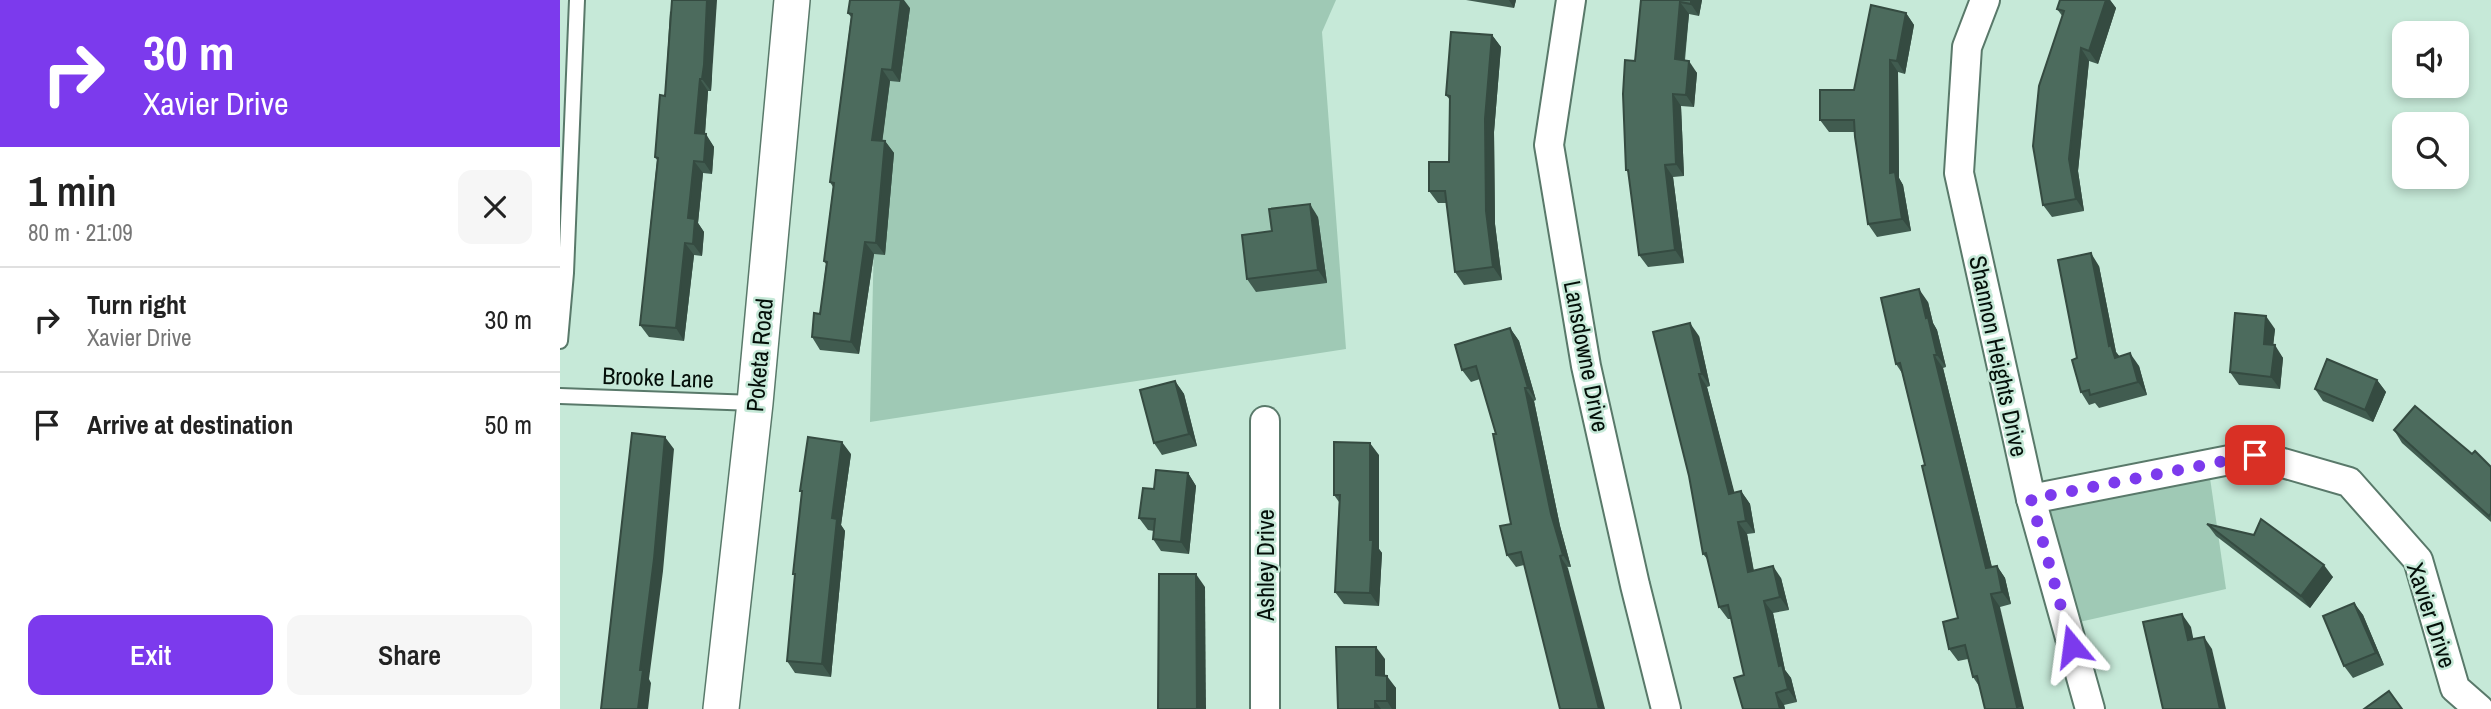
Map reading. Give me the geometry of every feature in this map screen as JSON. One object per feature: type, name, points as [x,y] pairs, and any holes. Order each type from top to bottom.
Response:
[{"type":"street","name":"Poketa Road","points":[[721,709],[755,403],[792,0]]},
{"type":"street","name":"Lansdowne Drive","points":[[1571,0],[1549,145],[1586,366],[1634,585],[1666,709]]},
{"type":"street","name":"Shannon Heights Drive","points":[[1985,0],[1967,47],[1959,173],[2031,499],[2090,709]]},
{"type":"street","name":"Ashley Drive","points":[[1265,421],[1265,709]]},
{"type":"street","name":"Xavier Drive","points":[[2031,499],[2255,455],[2349,482],[2418,560],[2455,688],[2479,709]]},
{"type":"lane","points":[[560,341],[567,260],[577,0]]},
{"type":"lane","name":"Brooke Lane","points":[[560,396],[755,403]]},
{"type":"green space","points":[[879,0],[1336,0],[1322,32],[1346,349],[870,422]]},
{"type":"green space","points":[[2208,464],[2226,589],[2066,625],[2031,499]]},
{"type":"building","points":[[672,0],[707,0],[704,65],[700,79],[695,133],[706,134],[704,162],[694,161],[688,218],[695,219],[693,244],[685,243],[676,328],[640,325],[658,158],[655,157],[660,95],[665,96]]},
{"type":"building","points":[[850,0],[901,0],[892,70],[882,69],[872,140],[885,141],[876,243],[865,242],[851,342],[812,337],[814,313],[820,314],[827,262],[824,261],[834,183],[830,182],[852,14],[848,13]]},
{"type":"building","points":[[1641,0],[1691,0],[1691,4],[1680,2],[1675,59],[1689,61],[1686,95],[1673,94],[1676,164],[1665,165],[1675,250],[1639,255],[1626,170],[1623,94],[1625,60],[1635,61]]},
{"type":"building","points":[[2060,0],[2106,0],[2089,51],[2081,48],[2069,159],[2076,199],[2043,205],[2033,146],[2039,86],[2064,11],[2057,9]]},
{"type":"building","points":[[1871,5],[1906,13],[1897,61],[1890,60],[1890,173],[1895,172],[1902,219],[1868,224],[1854,120],[1820,120],[1820,90],[1854,90]]},
{"type":"building","points":[[1451,32],[1492,35],[1485,119],[1486,211],[1493,267],[1455,272],[1445,191],[1429,191],[1429,162],[1449,162],[1450,96],[1446,95]]},
{"type":"building","points":[[1310,204],[1318,270],[1247,279],[1242,235],[1272,231],[1269,209]]},
{"type":"building","points":[[2091,253],[2109,346],[2111,345],[2115,358],[2130,353],[2138,382],[2090,395],[2089,390],[2081,392],[2072,360],[2077,358],[2058,260]]},
{"type":"building","points":[[1919,289],[1926,318],[1928,317],[1937,355],[1934,355],[1986,568],[1997,566],[2002,592],[1991,594],[2017,707],[2022,706],[2023,709],[1985,709],[1977,676],[1973,677],[1965,645],[1949,649],[1943,622],[1958,618],[1922,466],[1925,465],[1900,363],[1896,364],[1881,298]]},
{"type":"building","points":[[2235,313],[2266,316],[2264,344],[2275,345],[2271,377],[2230,372]]},
{"type":"building","points":[[1690,323],[1702,374],[1699,374],[1729,494],[1741,491],[1746,521],[1738,522],[1748,572],[1773,566],[1780,597],[1764,601],[1779,666],[1782,665],[1788,689],[1776,693],[1780,709],[1743,709],[1734,678],[1744,675],[1728,605],[1719,607],[1706,553],[1703,554],[1689,476],[1653,332]]},
{"type":"building","points":[[1510,328],[1528,388],[1525,388],[1551,514],[1563,555],[1560,556],[1599,709],[1560,709],[1521,552],[1507,555],[1500,526],[1511,524],[1493,434],[1496,434],[1476,366],[1462,370],[1455,345]]},
{"type":"building","points":[[2327,359],[2377,380],[2365,410],[2315,389]]},
{"type":"building","points":[[1175,381],[1189,434],[1154,443],[1140,390]]},
{"type":"building","points":[[2415,406],[2472,454],[2475,451],[2491,467],[2489,516],[2394,430]]},
{"type":"building","points":[[632,433],[665,437],[640,670],[643,670],[638,709],[601,709]]},
{"type":"building","points":[[808,437],[842,442],[832,518],[837,519],[822,664],[787,661],[800,491]]},
{"type":"building","points":[[1334,442],[1370,443],[1370,540],[1373,540],[1370,593],[1335,592],[1340,495],[1334,495]]},
{"type":"building","points":[[1156,470],[1188,473],[1181,542],[1153,539],[1155,519],[1139,518],[1143,488],[1154,489]]},
{"type":"building","points":[[2261,519],[2324,565],[2301,596],[2207,524],[2254,535]]},
{"type":"building","points":[[1159,574],[1196,574],[1197,709],[1158,709]]},
{"type":"building","points":[[2354,603],[2376,653],[2344,666],[2323,616]]},
{"type":"building","points":[[2182,614],[2188,640],[2204,637],[2220,709],[2163,709],[2143,622]]},
{"type":"building","points":[[1336,647],[1376,647],[1376,675],[1387,676],[1387,701],[1375,701],[1375,709],[1338,709]]},
{"type":"building","points":[[2389,691],[2402,709],[2364,709]]},
{"type":"route","points":[[2072,646],[2031,499],[2255,455]]}]
